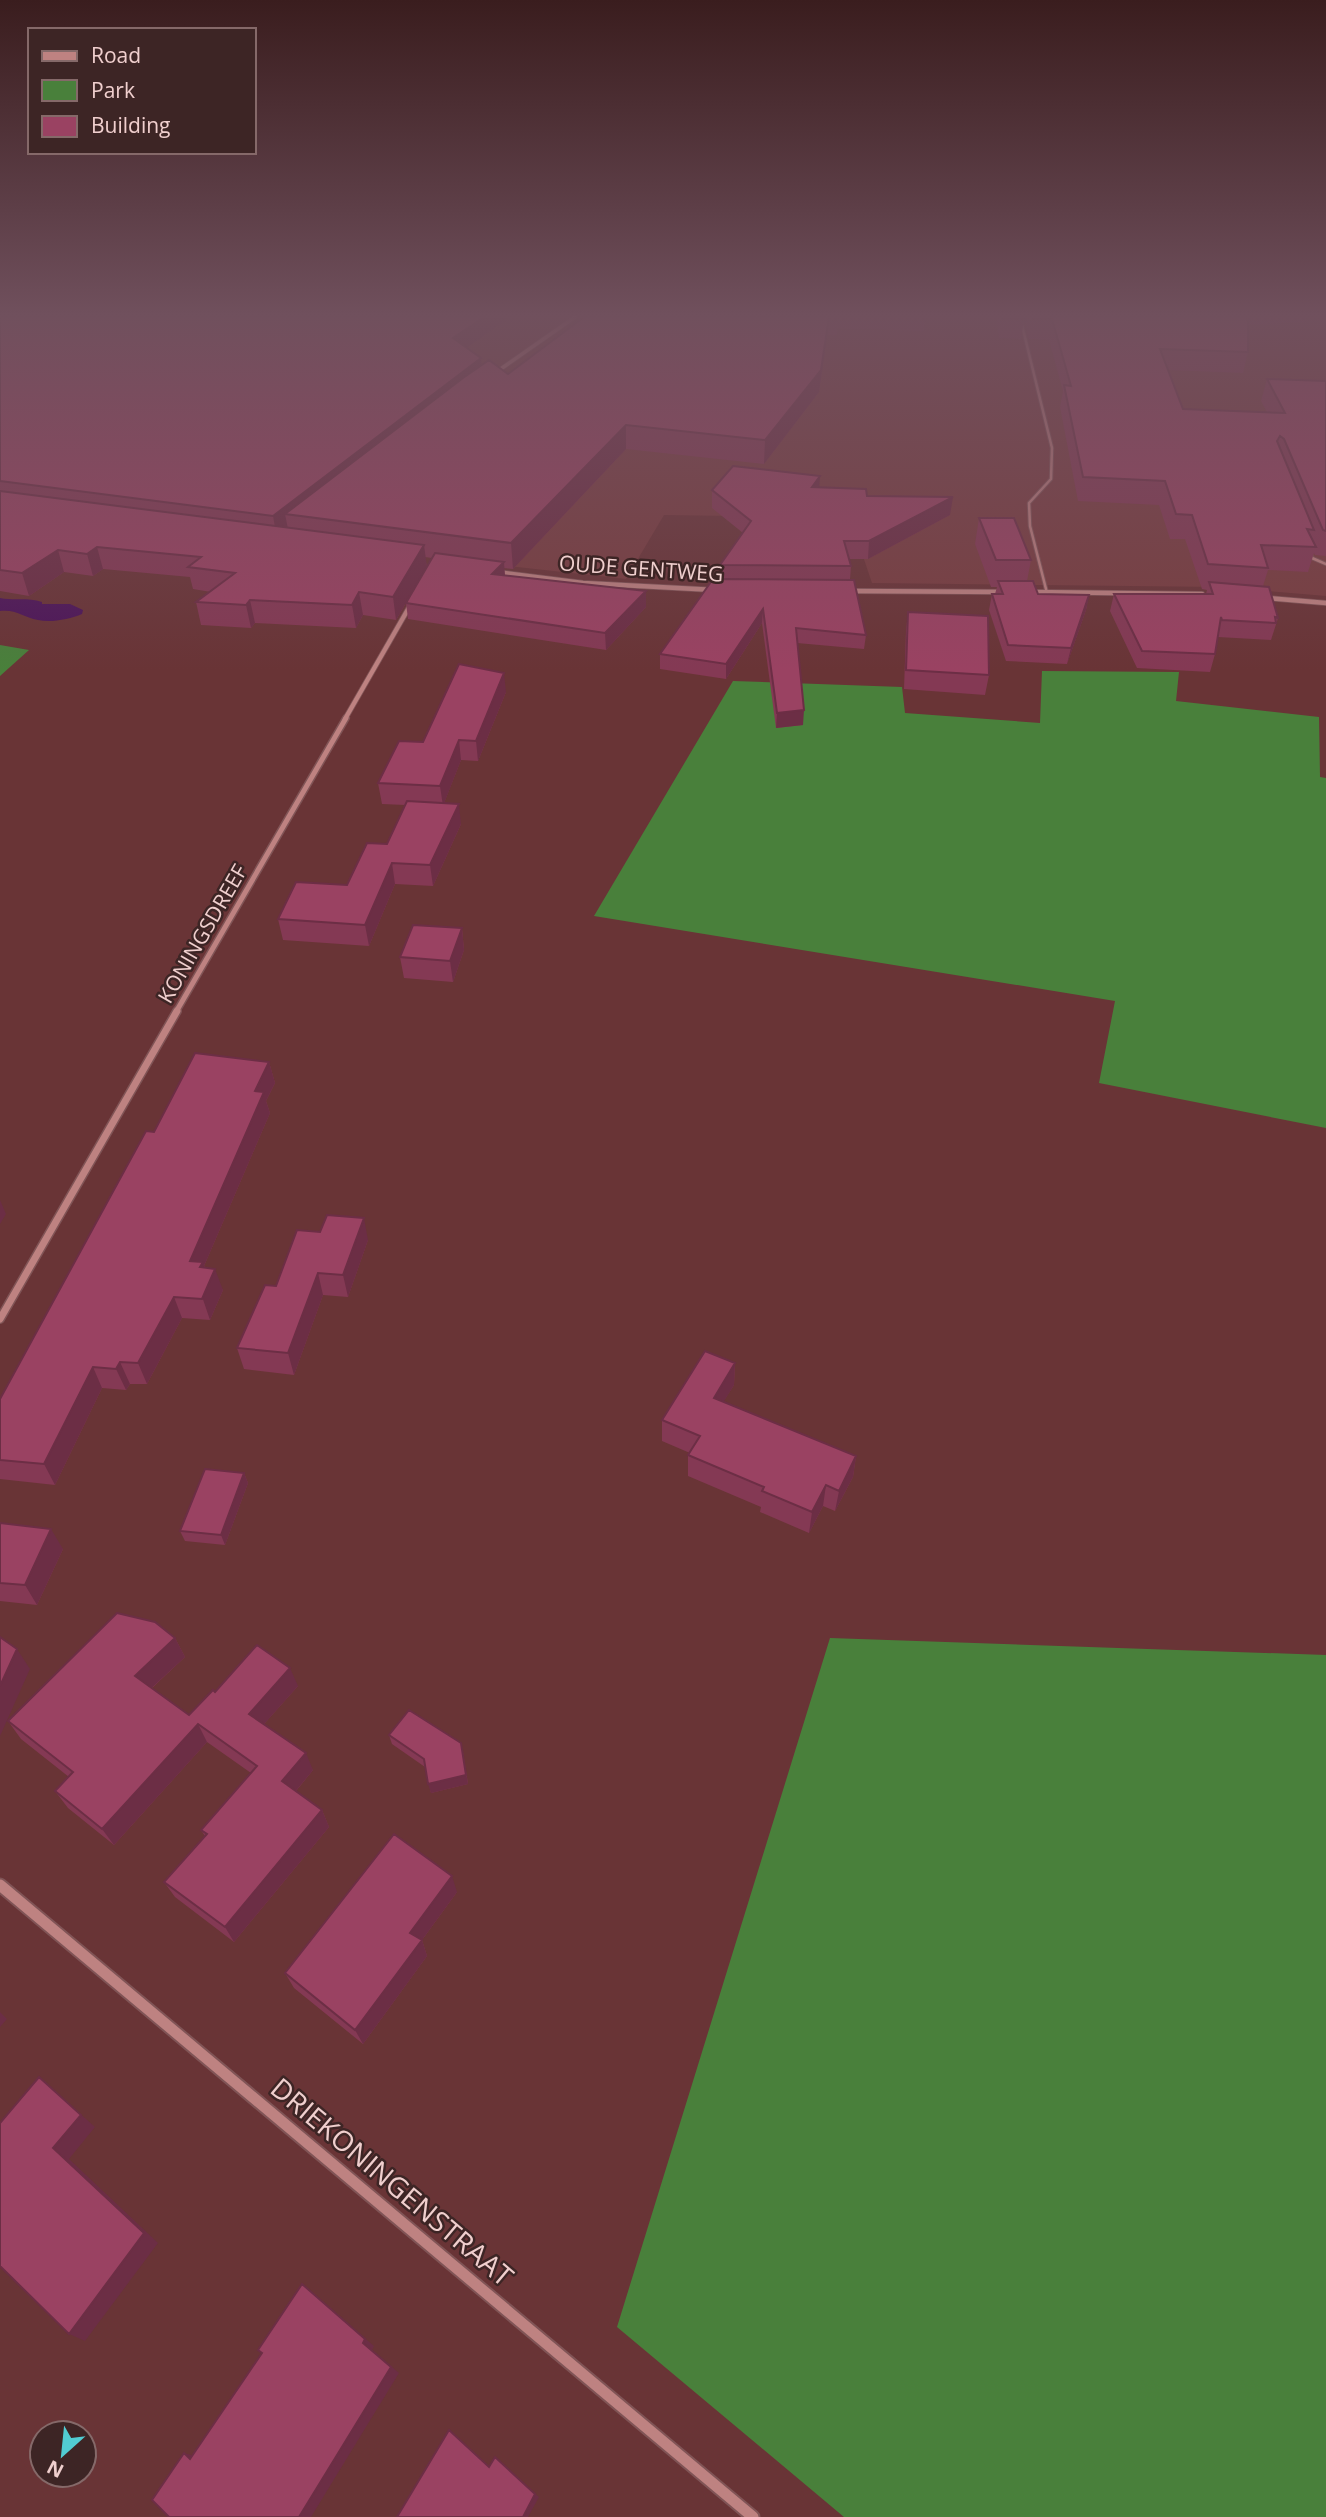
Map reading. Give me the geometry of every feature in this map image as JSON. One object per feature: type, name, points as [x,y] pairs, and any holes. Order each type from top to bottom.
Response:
[{"type":"street","name":"OUDE GENTWEG","points":[[485,571],[583,583],[726,590]]},
{"type":"street","points":[[837,591],[1212,595]]},
{"type":"street","points":[[1264,598],[1326,603]]},
{"type":"street","name":"KONINGSDREEF","points":[[0,1319],[414,600]]},
{"type":"street","name":"DRIEKONINGENSTRAAT","points":[[0,1885],[753,2517]]},
{"type":"lane","points":[[1046,593],[1030,526],[1029,503],[1051,479],[1052,448],[1049,434]]},
{"type":"lane","points":[[1307,546],[1312,558],[1326,564]]},
{"type":"shaded area","points":[[226,434],[1326,434],[1326,596],[1220,587],[872,583],[850,518],[664,515],[626,579],[472,562]]},
{"type":"shaded area","points":[[0,598],[31,600],[42,604],[70,604],[83,610],[82,614],[72,617],[43,621],[11,611],[0,611]]},
{"type":"green space","points":[[0,645],[29,650],[0,676]]},
{"type":"green space","points":[[1042,671],[1179,672],[1176,701],[1319,717],[1320,777],[1326,778],[1326,1128],[1099,1083],[1115,1001],[594,916],[733,681],[902,687],[905,713],[1040,723]]},
{"type":"green space","points":[[830,1638],[1326,1655],[1326,2517],[844,2517],[617,2327]]},
{"type":"building","points":[[0,434],[380,434],[273,516],[0,481]]},
{"type":"building","points":[[389,434],[617,434],[511,543],[285,514]]},
{"type":"building","points":[[714,434],[769,434],[765,440]]},
{"type":"building","points":[[1074,434],[1326,434],[1326,531],[1323,530],[1284,439],[1280,436],[1277,441],[1314,530],[1307,529],[1316,547],[1261,545],[1268,568],[1208,564],[1192,515],[1176,514],[1165,481],[1083,477]]},
{"type":"building","points":[[733,466],[820,476],[812,487],[866,489],[867,496],[953,497],[869,541],[844,541],[851,566],[720,565],[751,521],[712,490]]},
{"type":"building","points":[[0,491],[424,545],[393,597],[359,592],[352,605],[250,600],[246,605],[196,602],[235,573],[188,567],[201,557],[97,547],[87,554],[58,550],[22,573],[0,570]]},
{"type":"building","points":[[979,518],[1014,518],[1031,560],[996,560]]},
{"type":"building","points":[[435,553],[504,562],[492,574],[646,591],[605,633],[406,603]]},
{"type":"building","points":[[713,579],[854,580],[866,635],[796,628],[804,710],[777,713],[763,609],[726,664],[660,654]]},
{"type":"building","points":[[998,581],[1033,581],[1038,594],[1089,595],[1071,648],[1008,645],[992,594],[1003,594]]},
{"type":"building","points":[[1209,582],[1269,587],[1278,618],[1275,617],[1276,623],[1222,620],[1221,617],[1215,654],[1142,651],[1114,594],[1213,594]]},
{"type":"building","points":[[908,612],[988,616],[989,675],[906,670]]},
{"type":"building","points":[[459,664],[504,673],[476,741],[459,740],[440,786],[378,783],[399,741],[423,742]]},
{"type":"building","points":[[407,801],[459,804],[430,865],[392,863],[365,925],[278,919],[296,882],[347,885],[367,843],[387,844]]},
{"type":"building","points":[[413,925],[462,928],[450,961],[400,957]]},
{"type":"building","points":[[195,1053],[269,1062],[255,1091],[264,1092],[190,1261],[203,1262],[200,1267],[215,1269],[202,1299],[174,1297],[138,1363],[120,1362],[116,1369],[93,1367],[44,1464],[0,1460],[0,1399],[146,1131],[154,1132]]},
{"type":"building","points":[[327,1215],[364,1218],[343,1275],[318,1273],[288,1353],[237,1348],[265,1285],[276,1286],[297,1230],[320,1232]]},
{"type":"building","points":[[705,1351],[735,1363],[714,1398],[856,1456],[839,1491],[826,1485],[812,1512],[762,1491],[764,1487],[688,1455],[700,1436],[662,1420]]},
{"type":"building","points":[[205,1469],[244,1473],[221,1535],[180,1531]]},
{"type":"building","points":[[0,1523],[51,1529],[25,1585],[0,1583]]},
{"type":"building","points":[[117,1613],[155,1622],[175,1638],[135,1676],[189,1715],[213,1690],[215,1692],[257,1645],[290,1668],[249,1714],[306,1753],[282,1781],[322,1810],[225,1927],[164,1882],[207,1834],[201,1830],[257,1766],[198,1724],[102,1829],[55,1791],[73,1772],[8,1721]]},
{"type":"building","points":[[0,1637],[17,1649],[0,1686]]},
{"type":"building","points":[[409,1710],[461,1743],[466,1775],[428,1784],[424,1759],[389,1735]]},
{"type":"building","points":[[394,1834],[452,1876],[410,1933],[422,1940],[355,2030],[285,1973]]},
{"type":"building","points":[[39,2077],[81,2115],[53,2148],[144,2233],[69,2334],[0,2266],[0,2123]]},
{"type":"building","points":[[302,2284],[365,2339],[363,2343],[391,2367],[299,2517],[169,2517],[152,2500],[184,2453],[190,2459],[262,2353],[258,2350]]},
{"type":"building","points":[[449,2430],[489,2467],[495,2457],[535,2494],[523,2517],[397,2517]]}]
